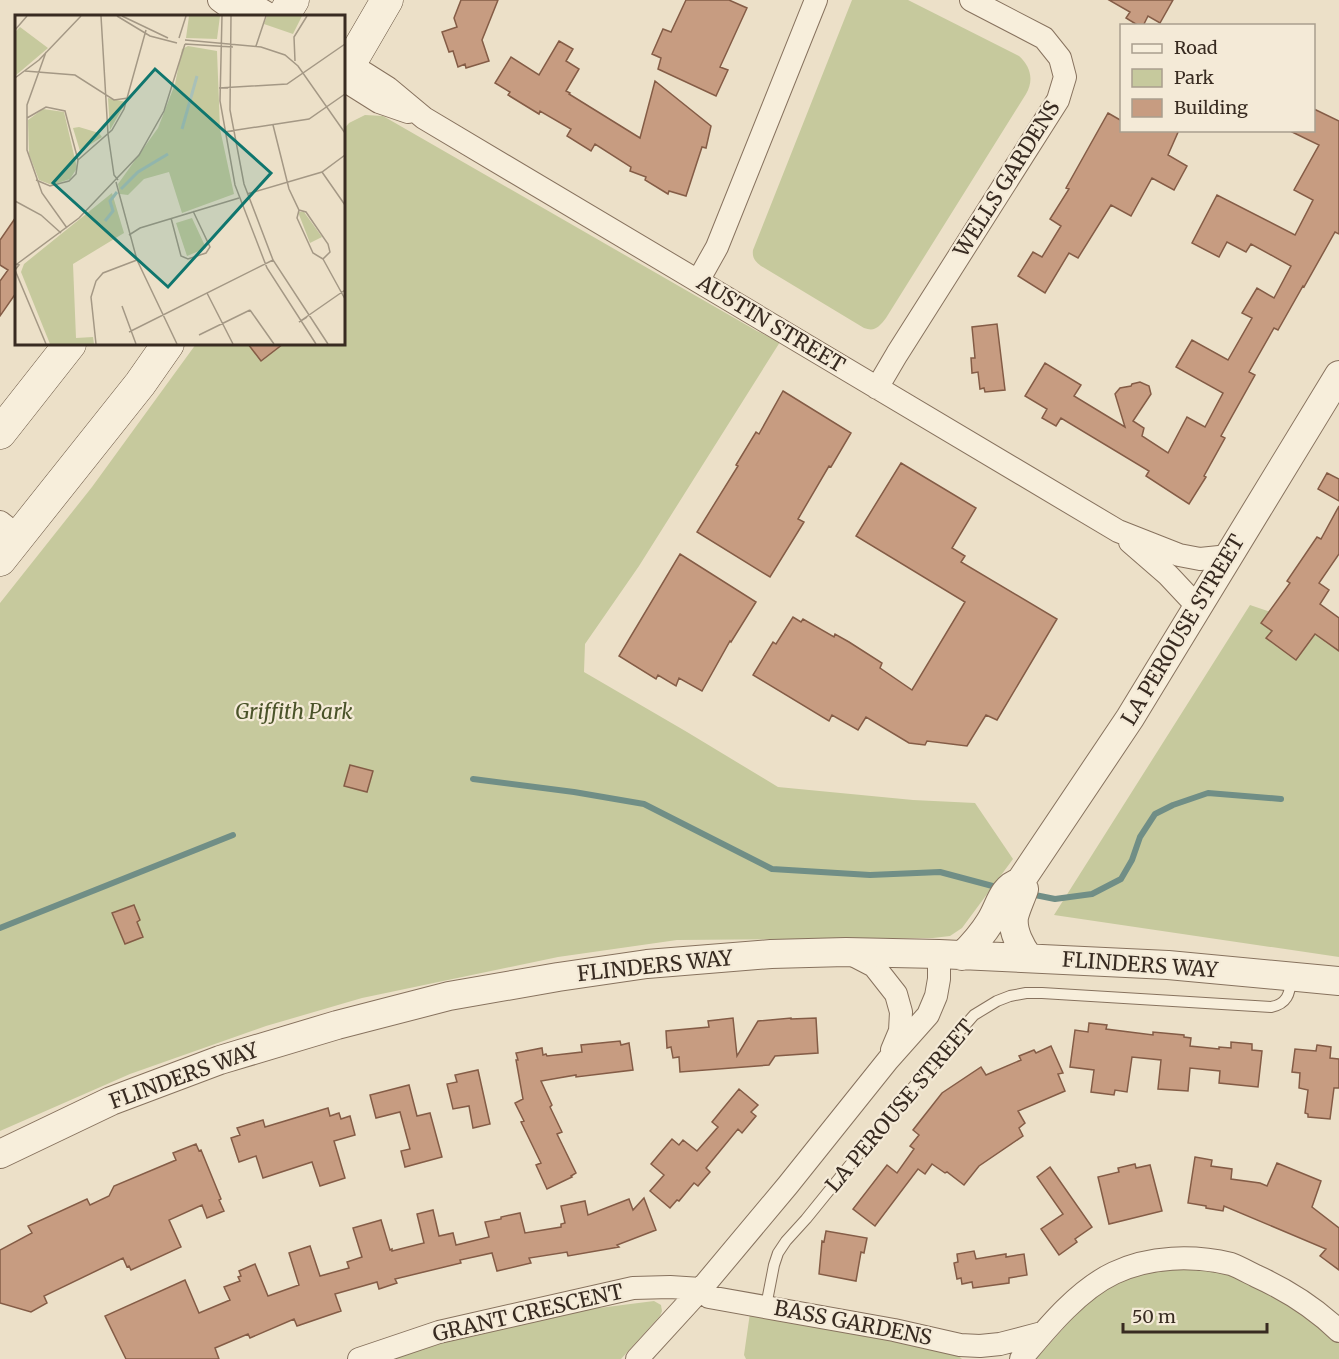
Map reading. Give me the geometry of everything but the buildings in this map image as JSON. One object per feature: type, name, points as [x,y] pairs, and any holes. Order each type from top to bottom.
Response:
[{"type":"main road","points":[[284,15],[293,0]]},
{"type":"main road","points":[[345,70],[387,0]]},
{"type":"main road","points":[[0,434],[69,345]]},
{"type":"main road","points":[[3,544],[58,486],[140,384],[167,345]]},
{"type":"street","points":[[219,0],[240,15]]},
{"type":"street","points":[[245,0],[270,15]]},
{"type":"street","points":[[698,281],[717,247],[816,0]]},
{"type":"street","name":"WELLS GARDENS","points":[[878,388],[897,354],[1058,100],[1065,77],[1060,58],[1044,38],[971,0]]},
{"type":"street","name":"AUSTIN STREET","points":[[345,70],[388,88],[424,118],[1118,531],[1179,555],[1200,559],[1229,556]]},
{"type":"street","name":"LA PEROUSE STREET","points":[[637,1359],[701,1289],[888,1060],[928,1015],[936,996],[939,980],[951,955],[985,930],[1017,888],[1130,718],[1339,375]]},
{"type":"street","name":"AUSTIN STREET","points":[[1118,531],[1168,575],[1198,607]]},
{"type":"street","points":[[1017,888],[1014,926],[1021,948],[1029,958]]},
{"type":"street","name":"LA PEROUSE STREET","points":[[846,952],[874,966],[896,994],[901,1012],[900,1031],[888,1060]]},
{"type":"street","name":"FLINDERS WAY","points":[[0,1154],[111,1101],[220,1060],[337,1025],[449,996],[647,964],[771,954],[846,952],[1168,965],[1339,981]]},
{"type":"street","name":"BASS GARDENS","points":[[1021,1359],[1042,1333],[1082,1294],[1113,1273],[1141,1262],[1185,1258],[1232,1265],[1282,1288],[1321,1314],[1339,1331]]},
{"type":"street","name":"GRANT CRESCENT","points":[[359,1359],[439,1332],[633,1288],[701,1289]]},
{"type":"street","name":"BASS GARDENS","points":[[701,1289],[709,1297],[894,1330],[966,1352],[980,1346],[1000,1344],[1042,1333]]},
{"type":"lane","name":"LA PEROUSE STREET","points":[[766,1306],[774,1265],[778,1252],[786,1241],[960,1031],[985,1008],[1010,996],[1026,993],[1271,1007],[1279,1006],[1285,1001],[1289,994],[1292,976]]},
{"type":"green space","points":[[852,0],[908,0],[1019,56],[1030,74],[1030,84],[1026,94],[886,318],[874,329],[864,328],[761,266],[754,259],[753,253]]},
{"type":"green space","name":"Griffith Park","points":[[365,115],[383,116],[757,331],[780,342],[639,566],[585,644],[584,672],[778,787],[913,800],[975,803],[1013,859],[962,928],[950,936],[677,940],[558,957],[362,998],[266,1026],[130,1074],[0,1131],[0,603],[92,487],[195,345],[345,345],[345,128],[349,123]]},
{"type":"green space","points":[[1250,605],[1339,635],[1339,957],[1054,915]]},
{"type":"green space","points":[[1211,1267],[1267,1290],[1328,1332],[1339,1342],[1339,1359],[1036,1359],[1088,1301],[1136,1272]]},
{"type":"green space","points":[[654,1301],[661,1305],[660,1316],[621,1359],[382,1359],[419,1347],[591,1309]]},
{"type":"green space","points":[[750,1313],[953,1351],[962,1359],[746,1359],[744,1355]]},
{"type":"waterway","points":[[473,779],[644,804],[772,869],[870,875],[940,872],[1000,888]]},
{"type":"waterway","points":[[1030,894],[1055,899],[1092,894],[1121,879],[1132,860],[1140,837],[1155,814],[1173,805],[1208,793],[1281,799]]},
{"type":"waterway","points":[[0,928],[233,835]]}]
